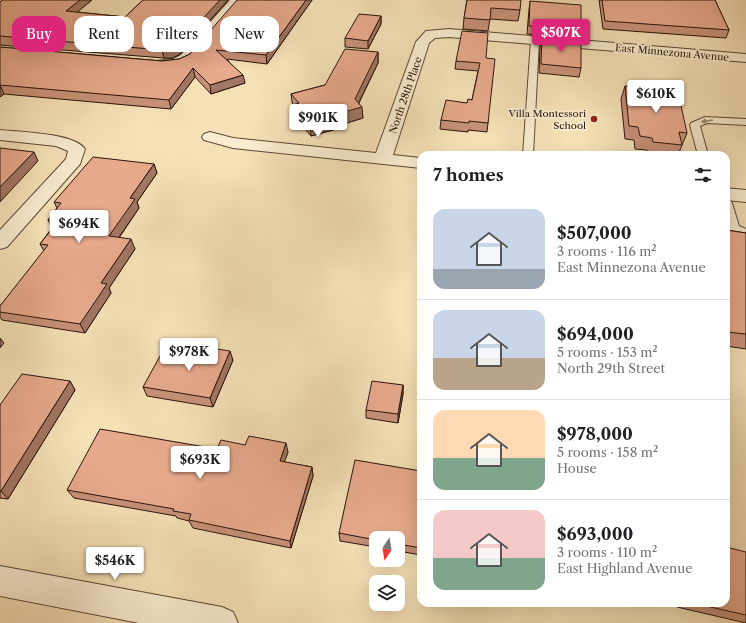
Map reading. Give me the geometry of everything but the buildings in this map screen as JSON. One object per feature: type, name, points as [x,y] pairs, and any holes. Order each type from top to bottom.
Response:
[{"type":"street","points":[[148,62],[164,64],[176,63],[186,58],[237,0]]},
{"type":"street","name":"East Minnezona Avenue","points":[[431,34],[449,33],[746,58]]},
{"type":"street","name":"North 28th Place","points":[[382,159],[423,42],[431,34]]},
{"type":"street","points":[[0,135],[60,141],[77,149],[74,160],[0,242]]},
{"type":"street","points":[[210,136],[233,143],[417,163]]},
{"type":"street","points":[[730,194],[746,196]]},
{"type":"street","points":[[0,581],[222,623]]},
{"type":"lane","points":[[528,151],[535,40]]},
{"type":"lane","points":[[702,151],[695,125],[705,120],[746,122]]},
{"type":"lane","points":[[730,216],[734,229],[746,233]]},
{"type":"place","name":"Villa Montessori School","points":[[594,119]]}]
